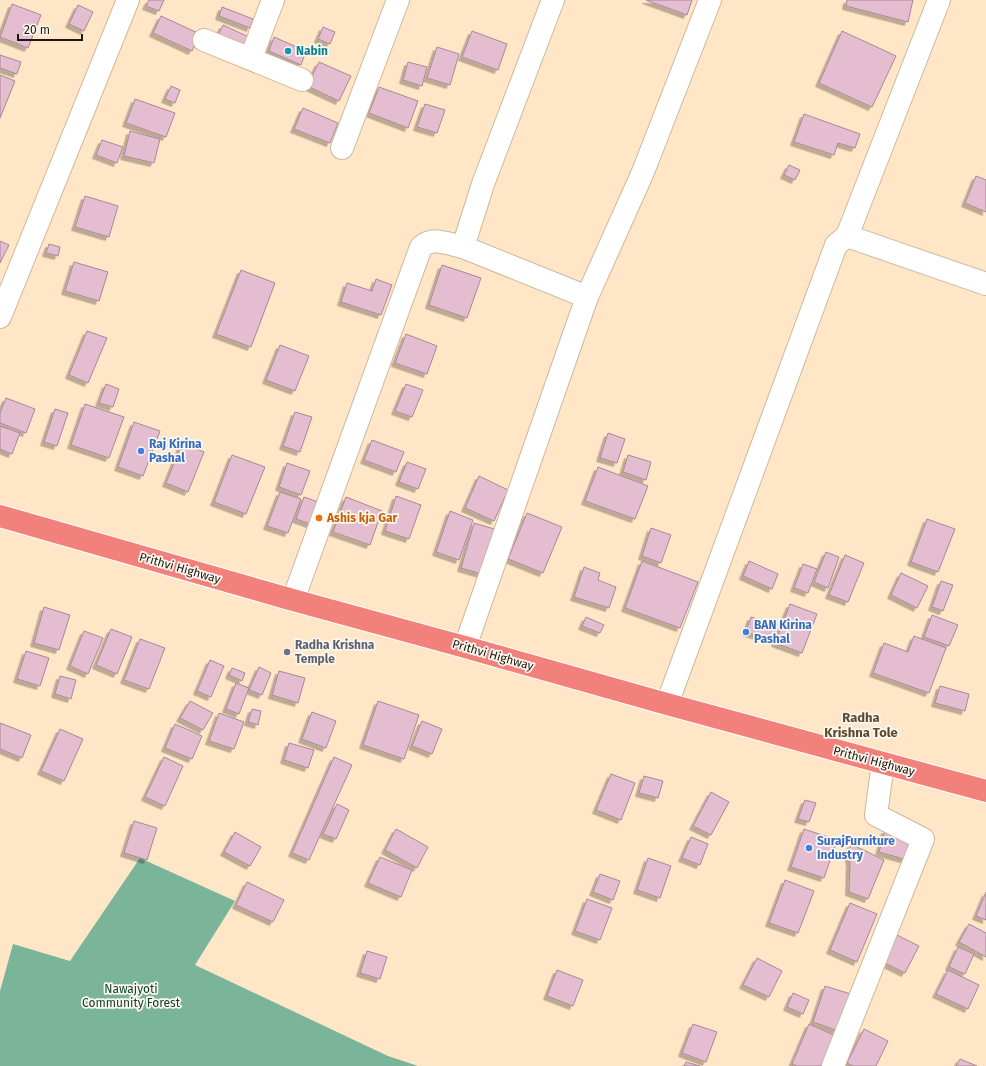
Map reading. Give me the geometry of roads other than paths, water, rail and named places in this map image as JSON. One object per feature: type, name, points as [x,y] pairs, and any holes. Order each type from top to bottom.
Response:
[{"type":"highway","name":"Prithvi Highway","points":[[0,516],[293,600],[986,791]]},
{"type":"street","points":[[0,317],[128,0]]},
{"type":"street","points":[[251,58],[272,0]]},
{"type":"street","points":[[342,148],[398,0]]},
{"type":"street","points":[[462,247],[483,184],[553,0]]},
{"type":"street","points":[[465,647],[587,297],[642,172],[710,0]]},
{"type":"street","points":[[666,704],[836,245],[847,236],[939,0]]},
{"type":"street","points":[[204,40],[302,80]]},
{"type":"street","points":[[847,236],[986,284]]},
{"type":"street","points":[[293,600],[421,247],[427,242],[437,241],[462,247],[587,297]]},
{"type":"street","points":[[833,1066],[923,839],[876,815],[883,763]]},
{"type":"place","name":"Nabin","points":[[288,51]]},
{"type":"place","name":"Raj Kirina Pashal","points":[[141,451]]},
{"type":"place","name":"Ashis kja Gar","points":[[319,518]]},
{"type":"place","name":"BAN Kirina Pashal","points":[[746,632]]},
{"type":"place","name":"Radha Krishna Temple","points":[[287,652]]},
{"type":"place","name":"SurajFurniture Industry","points":[[809,848]]},
{"type":"district","name":"Radha Krishna Tole","points":[[861,724]]},
{"type":"park label","name":"Nawajyoti Community Forest","points":[[131,996]]}]
